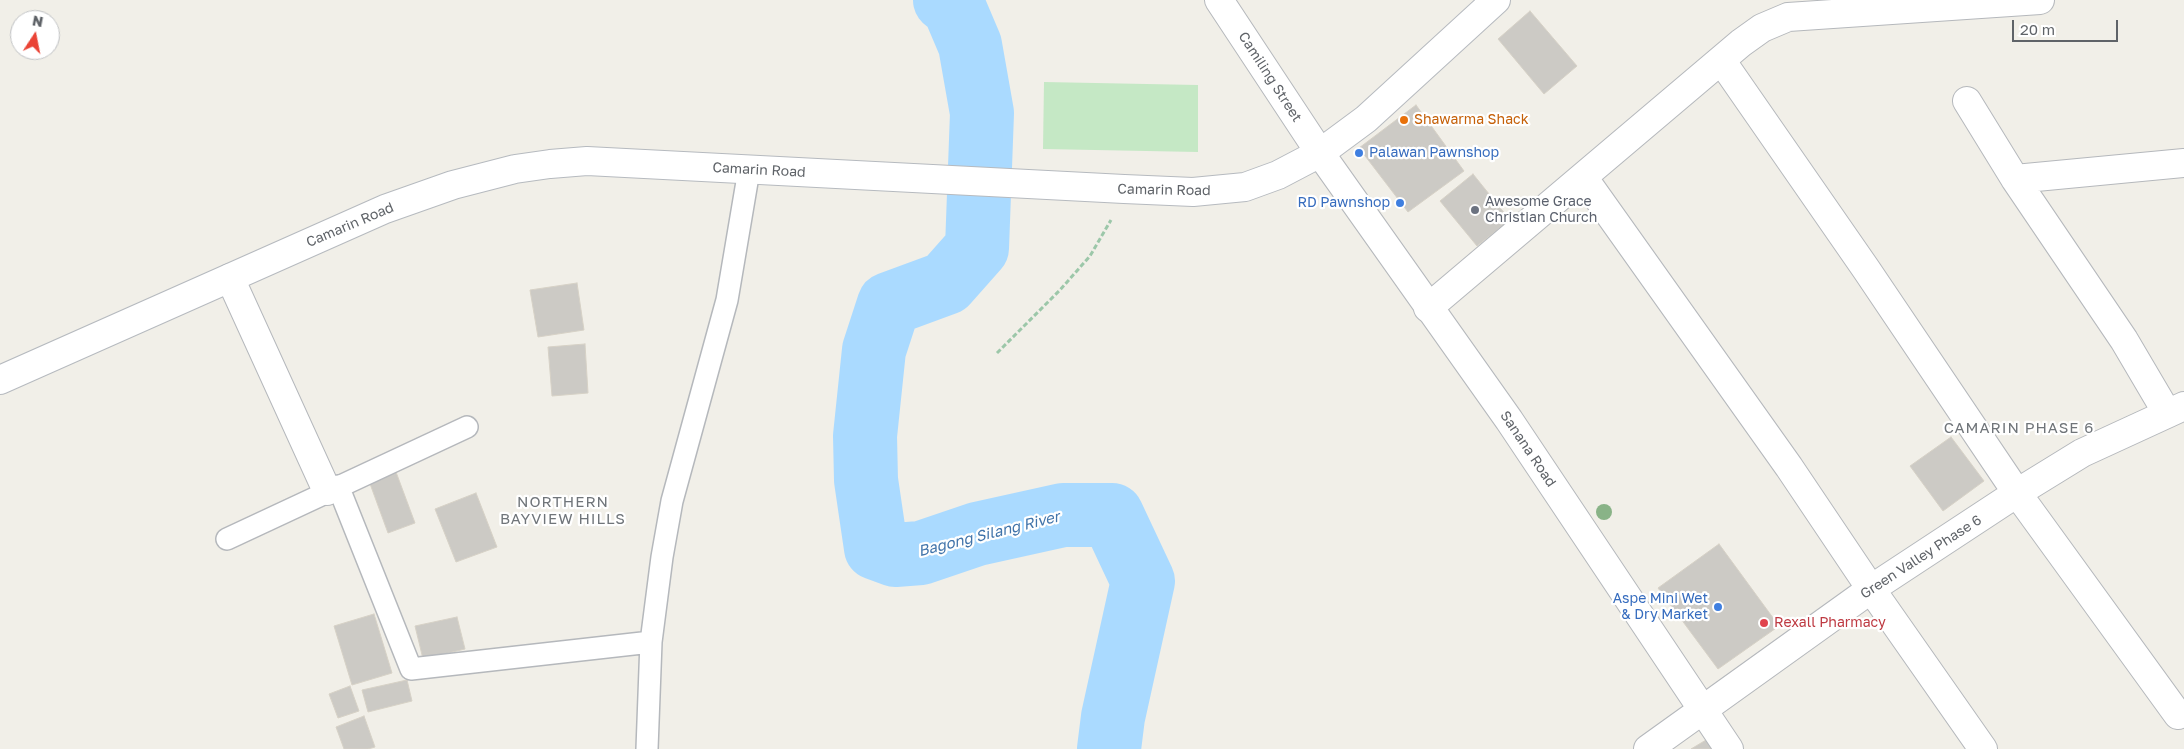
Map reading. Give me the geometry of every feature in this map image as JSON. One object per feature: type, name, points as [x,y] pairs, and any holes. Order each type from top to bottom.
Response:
[{"type":"street","name":"Camiling Street","points":[[1220,0],[1320,153]]},
{"type":"street","name":"Camarin Road","points":[[0,380],[385,209],[454,185],[515,169],[587,161],[1124,190],[1193,192],[1245,187],[1278,175],[1320,153],[1366,118],[1496,0]]},
{"type":"street","points":[[1428,308],[1721,60],[1762,28],[1788,17],[2040,0]]},
{"type":"street","points":[[1721,60],[1866,268],[2017,493],[2178,715]]},
{"type":"street","points":[[1966,101],[2015,179],[2124,340],[2175,409]]},
{"type":"street","name":"Sanana Road","points":[[1320,153],[1509,420],[1702,712],[1729,749]]},
{"type":"street","points":[[2015,179],[2184,163]]},
{"type":"street","points":[[1583,177],[1784,459],[1870,589],[1983,749]]},
{"type":"street","points":[[230,278],[333,489]]},
{"type":"street","name":"Green Valley Phase 6","points":[[1648,749],[1702,712],[1870,589],[2017,493],[2082,453],[2175,409]]},
{"type":"lane","points":[[647,749],[651,642],[662,557],[672,501],[727,300],[749,170]]},
{"type":"lane","points":[[227,539],[466,427]]},
{"type":"lane","points":[[333,489],[411,669],[651,642]]},
{"type":"path","points":[[997,353],[1060,290],[1090,256],[1108,227],[1124,190]]},
{"type":"green space","points":[[1044,82],[1198,85],[1198,152],[1043,149]]},
{"type":"building","points":[[1530,11],[1577,66],[1544,94],[1498,39]]},
{"type":"building","points":[[1416,105],[1464,171],[1408,212],[1359,148]]},
{"type":"building","name":"Awesome Grace Christian Church","points":[[1473,174],[1510,220],[1477,246],[1440,201]]},
{"type":"building","points":[[577,283],[584,330],[538,337],[530,290]]},
{"type":"building","points":[[585,344],[588,393],[552,396],[548,347]]},
{"type":"building","points":[[1951,437],[1984,481],[1943,511],[1910,466]]},
{"type":"building","points":[[396,472],[415,523],[388,533],[369,481]]},
{"type":"building","points":[[476,493],[497,547],[456,562],[435,509]]},
{"type":"building","name":"Aspe Mini Wet & Dry Market","points":[[1719,544],[1779,626],[1718,669],[1658,588]]},
{"type":"building","points":[[374,614],[392,673],[352,685],[334,626]]},
{"type":"building","points":[[457,617],[465,649],[423,659],[415,626]]},
{"type":"building","points":[[407,680],[412,701],[368,712],[362,690]]},
{"type":"building","points":[[350,686],[359,711],[338,718],[329,694]]},
{"type":"building","points":[[364,716],[375,747],[368,749],[344,749],[336,727]]},
{"type":"building","points":[[1706,740],[1712,749],[1691,749]]},
{"type":"waterway","name":"Bagong Silang River","points":[[945,0],[953,5],[970,45],[982,113],[977,248],[946,283],[889,304],[874,350],[865,436],[866,480],[876,548],[895,555],[921,553],[977,534],[1063,515],[1112,515],[1143,581],[1113,717],[1109,749]]},
{"type":"place","name":"Shawarma Shack","points":[[1404,120]]},
{"type":"place","name":"Palawan Pawnshop","points":[[1359,153]]},
{"type":"place","name":"RD Pawnshop","points":[[1400,203]]},
{"type":"place","name":"Awesome Grace Christian Church","points":[[1475,210]]},
{"type":"place","name":"Aspe Mini Wet & Dry Market","points":[[1718,607]]},
{"type":"place","name":"Rexall Pharmacy","points":[[1764,623]]},
{"type":"district","name":"CAMARIN PHASE 6","points":[[2019,428]]},
{"type":"district","name":"NORTHERN BAYVIEW HILLS","points":[[563,510]]}]
